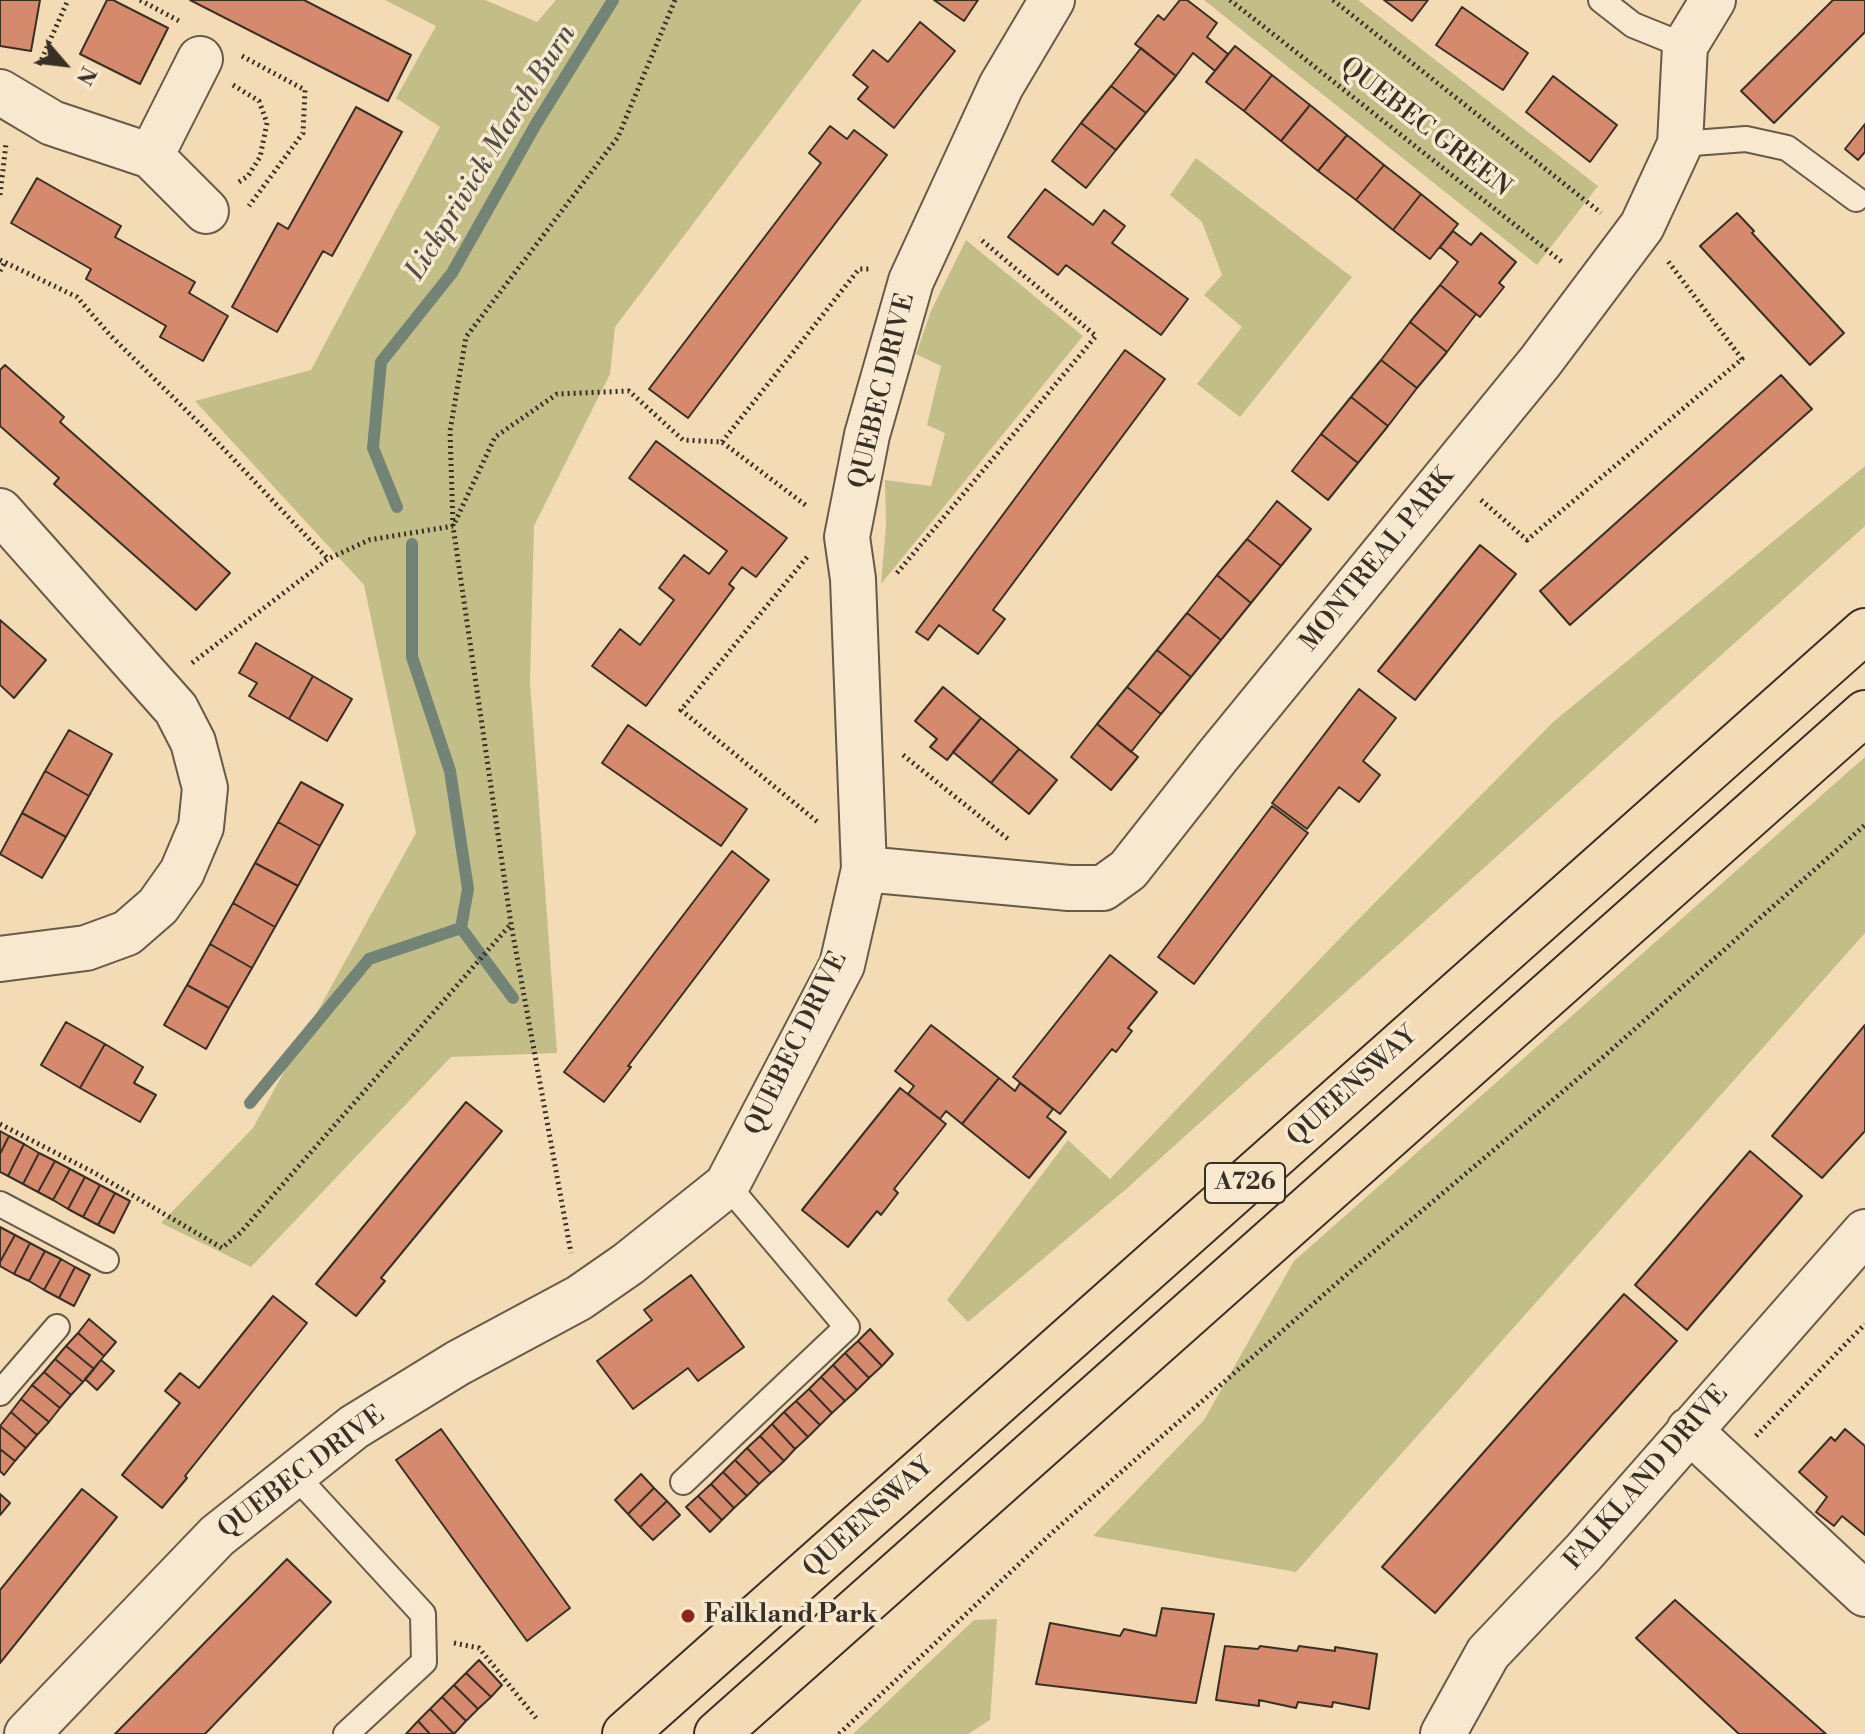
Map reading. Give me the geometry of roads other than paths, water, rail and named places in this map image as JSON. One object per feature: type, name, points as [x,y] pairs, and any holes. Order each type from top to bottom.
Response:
[{"type":"highway","name":"QUEENSWAY","points":[[625,1734],[1865,631]]},
{"type":"highway","name":"A726","points":[[717,1734],[1865,713]]},
{"type":"street","name":"QUEBEC DRIVE","points":[[27,1734],[217,1536],[354,1427],[458,1363],[579,1298],[628,1264],[727,1185],[842,965],[864,864],[853,579],[840,531],[916,269],[1001,86],[1052,0]]},
{"type":"street","name":"MONTREAL PARK","points":[[864,864],[1069,888],[1103,888],[1128,870],[1540,362],[1637,232],[1680,144],[1685,46],[1713,0]]},
{"type":"street","points":[[151,156],[204,51]]},
{"type":"street","points":[[0,92],[52,123],[151,156],[204,210]]},
{"type":"street","points":[[0,511],[176,709],[193,742],[205,788],[201,827],[182,872],[158,906],[127,933],[86,948],[0,959]]},
{"type":"street","name":"FALKLAND DRIVE","points":[[1443,1734],[1488,1653],[1583,1553],[1865,1232]]},
{"type":"street","points":[[1689,1430],[1865,1594]]},
{"type":"lane","points":[[1601,0],[1633,25],[1685,46]]},
{"type":"lane","points":[[1680,144],[1746,139],[1787,148],[1856,199]]},
{"type":"lane","points":[[683,1482],[847,1327],[727,1185]]},
{"type":"lane","points":[[0,1204],[106,1260]]},
{"type":"lane","points":[[0,1393],[57,1327]]},
{"type":"lane","points":[[295,1475],[423,1614],[424,1662],[346,1734]]},
{"type":"waterway","name":"Lickprivick March Burn","points":[[397,507],[373,448],[381,362],[452,273],[536,124],[613,0]]},
{"type":"waterway","name":"Lickprivick March Burn","points":[[250,1103],[369,959],[461,928],[468,889],[450,771],[412,657],[412,544]]},
{"type":"waterway","points":[[461,928],[513,998]]},
{"type":"place","name":"Falkland Park","points":[[688,1616]]}]
